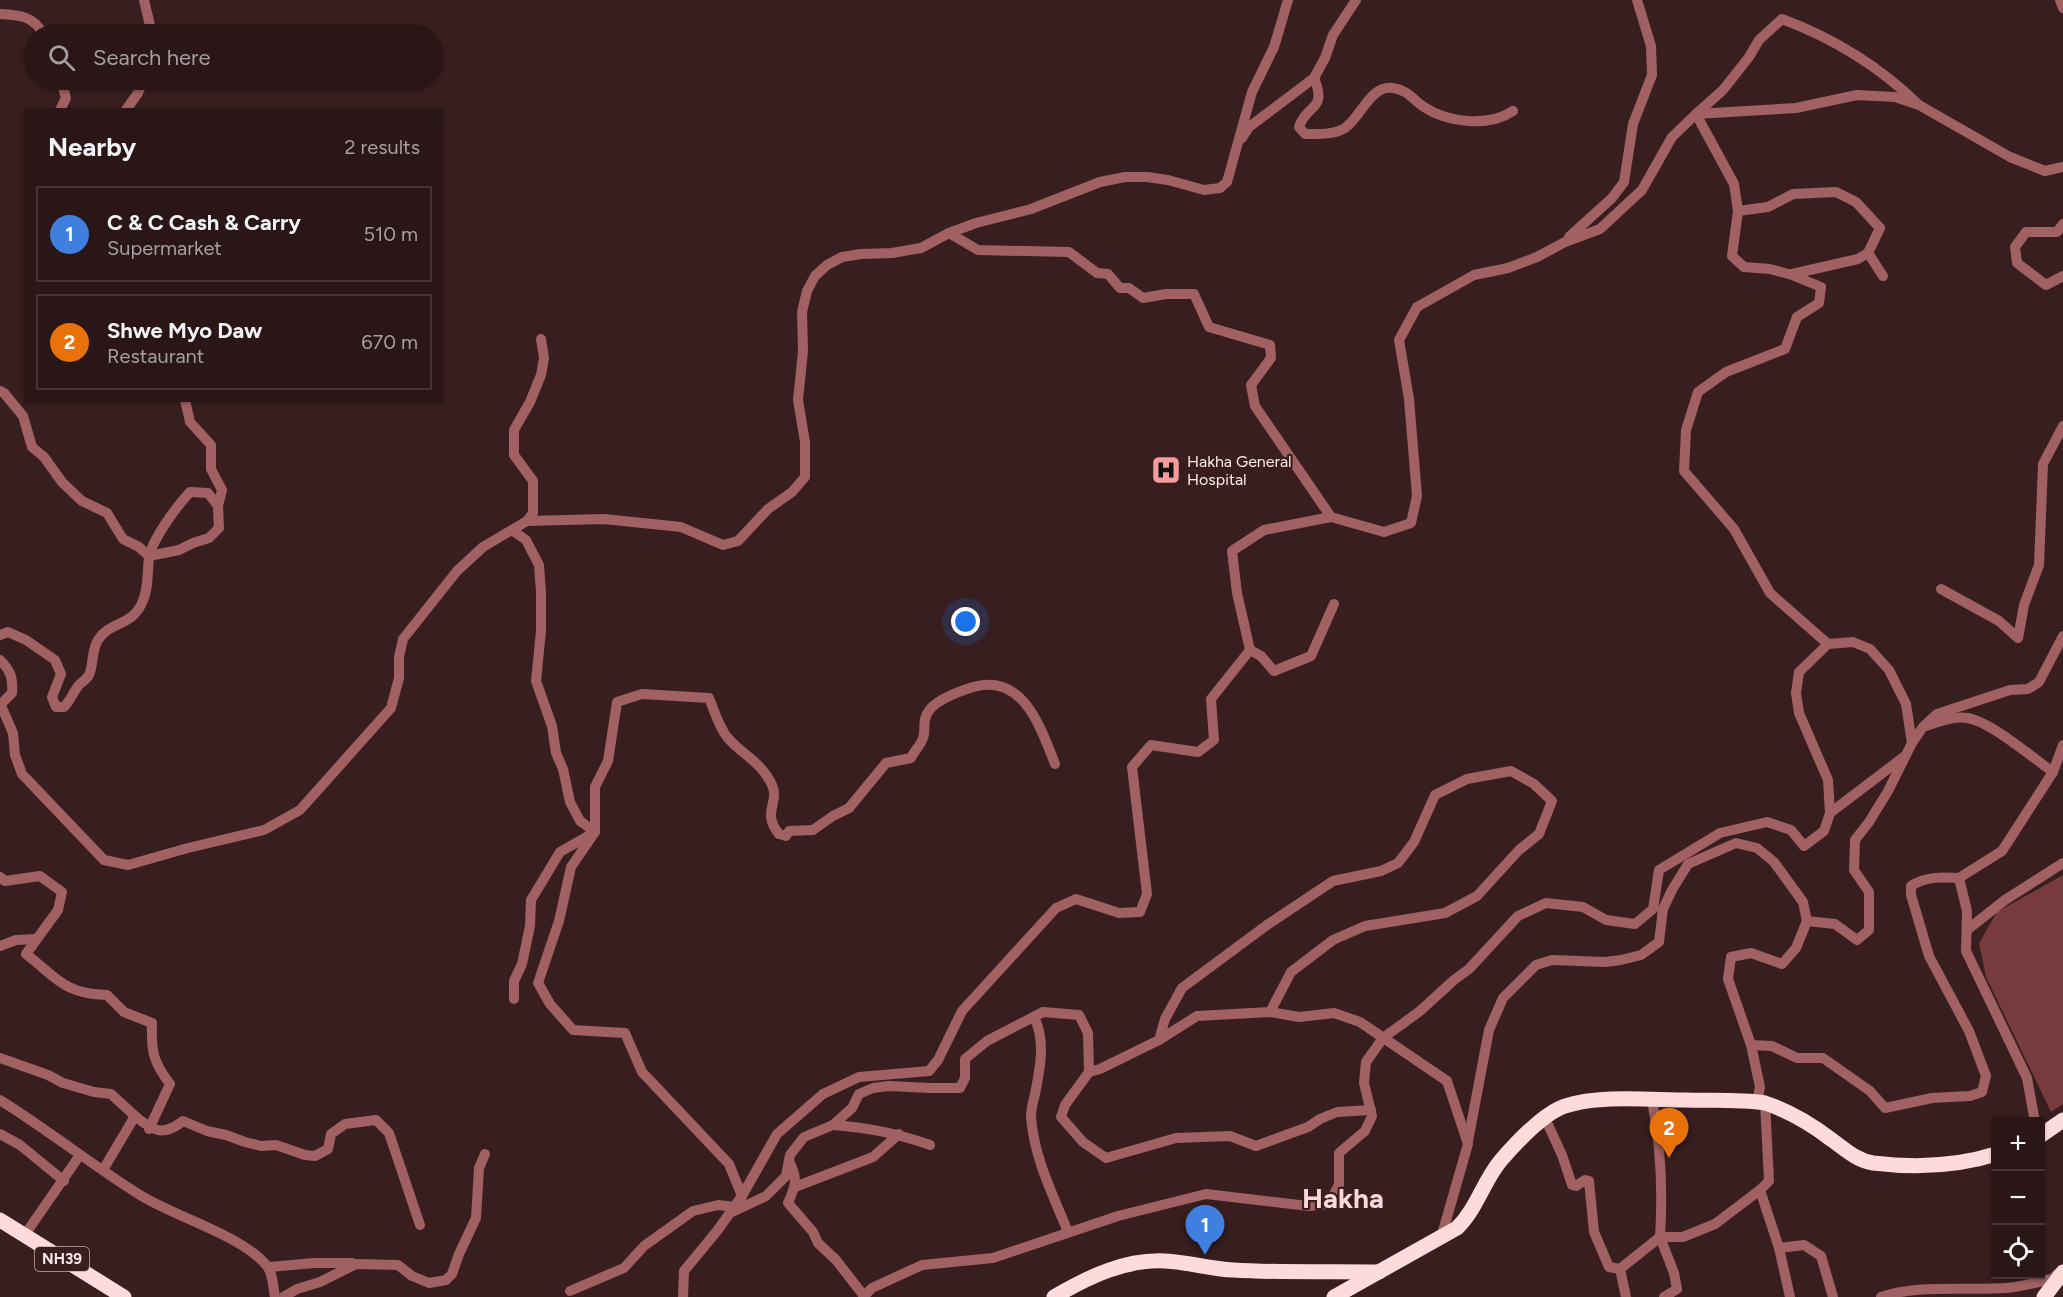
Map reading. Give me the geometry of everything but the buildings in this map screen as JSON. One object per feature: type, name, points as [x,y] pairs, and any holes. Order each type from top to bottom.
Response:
[{"type":"highway","points":[[1334,1297],[1441,1238],[1464,1221],[1501,1159],[1557,1109],[1578,1102],[1652,1100],[1761,1103],[1798,1118],[1864,1161],[1933,1167],[1975,1161],[1991,1155]]},
{"type":"highway","points":[[2045,1133],[2063,1120]]},
{"type":"highway","name":"NH39","points":[[0,1220],[124,1297]]},
{"type":"highway","points":[[1054,1297],[1104,1271],[1153,1261],[1234,1270],[1382,1272]]},
{"type":"highway","points":[[2044,1297],[2063,1270]]},
{"type":"street","points":[[144,0],[150,24]]},
{"type":"street","points":[[527,521],[604,519],[681,527],[723,545],[738,541],[768,509],[792,492],[806,477],[805,442],[798,400],[803,351],[802,312],[807,291],[814,276],[827,265],[842,257],[921,248],[949,233],[976,223],[1031,209],[1100,182],[1125,177],[1147,177],[1204,190],[1220,188],[1227,182],[1252,92],[1274,47],[1288,0]]},
{"type":"street","points":[[1238,143],[1249,127],[1314,78],[1333,36],[1356,0]]},
{"type":"street","points":[[1565,242],[1612,198],[1624,182],[1633,124],[1652,75],[1651,46],[1637,0]]},
{"type":"street","points":[[2060,0],[2063,8]]},
{"type":"street","points":[[0,14],[27,18],[36,24]]},
{"type":"street","points":[[1334,604],[1311,656],[1274,670],[1261,656],[1250,650],[1237,593],[1232,550],[1264,530],[1331,517],[1384,532],[1411,523],[1417,496],[1409,399],[1399,340],[1417,307],[1474,274],[1509,267],[1537,257],[1565,242],[1600,229],[1642,190],[1672,137],[1723,90],[1749,57],[1759,40],[1782,19],[1812,30],[1843,48],[1894,81],[1919,105]]},
{"type":"street","points":[[1314,78],[1319,97],[1315,107],[1299,127],[1305,134],[1322,134],[1345,128],[1375,94],[1384,88],[1394,88],[1410,94],[1424,107],[1455,120],[1485,120],[1513,111]]},
{"type":"street","points":[[61,108],[66,98],[64,90]]},
{"type":"street","points":[[127,108],[139,90]]},
{"type":"street","points":[[1696,114],[1796,108],[1857,95],[1895,97],[1919,105],[2010,157],[2045,171],[2063,167]]},
{"type":"street","points":[[1696,114],[1734,184],[1738,211],[1732,256],[1744,267],[1792,274],[1821,287],[1819,303],[1797,317],[1785,349],[1726,372],[1698,392],[1686,430],[1684,471],[1734,529],[1770,593],[1828,644]]},
{"type":"street","points":[[1738,211],[1768,207],[1793,194],[1836,192],[1856,202],[1880,228],[1868,253],[1858,259],[1792,274]]},
{"type":"street","points":[[2063,224],[2057,231],[2026,232],[2015,247],[2017,263],[2046,285],[2063,276]]},
{"type":"street","points":[[949,233],[978,250],[1069,252],[1097,273],[1108,274],[1120,288],[1129,288],[1143,298],[1166,294],[1194,294],[1209,327],[1270,345],[1271,358],[1251,385],[1255,406],[1331,517]]},
{"type":"street","points":[[1868,253],[1883,276]]},
{"type":"street","points":[[0,660],[10,670],[13,680],[12,693],[0,706],[13,733],[15,755],[22,774],[104,860],[128,865],[264,830],[300,810],[391,708],[399,678],[399,657],[403,639],[457,571],[483,547],[527,521],[533,513],[533,481],[514,455],[514,430],[530,402],[541,375],[544,358],[541,339]]},
{"type":"street","points":[[0,391],[24,416],[32,447],[44,457],[62,482],[82,501],[107,513],[123,539],[139,547],[149,556]]},
{"type":"street","points":[[149,556],[179,550],[209,538],[219,528],[218,506],[222,490],[211,469],[211,445],[190,422],[185,402]]},
{"type":"street","points":[[1941,589],[1999,621],[2018,638],[2024,605],[2039,566],[2043,464],[2063,426]]},
{"type":"street","points":[[0,635],[8,632],[26,640],[55,660],[61,674],[52,697],[56,707],[64,707],[70,701],[73,692],[88,676],[92,652],[98,640],[105,631],[124,623],[138,610],[146,591],[150,572],[149,556],[179,504],[190,492],[208,493],[218,506]]},
{"type":"street","points":[[512,530],[526,540],[539,566],[542,592],[541,637],[536,681],[552,726],[556,753],[563,769],[570,802],[580,821],[595,832]]},
{"type":"street","points":[[1807,921],[1835,924],[1857,939],[1869,930],[1869,892],[1854,870],[1855,840],[1869,822],[1912,743],[1923,727],[1937,714],[2010,690],[2028,689],[2039,682],[2063,636]]},
{"type":"street","points":[[789,1161],[795,1174],[795,1187],[788,1203],[808,1225],[818,1243],[836,1260],[864,1296],[872,1287],[922,1265],[993,1258],[1118,1216],[1206,1194],[1308,1206],[1328,1204],[1340,1185],[1340,1152],[1365,1131],[1372,1116],[1364,1083],[1366,1062],[1383,1038],[1420,1011],[1469,969],[1518,916],[1546,903],[1583,907],[1606,920],[1635,924],[1653,909],[1659,870],[1720,833],[1767,822],[1791,830],[1804,846],[1824,831],[1830,813],[1828,780],[1799,713],[1796,693],[1799,672],[1828,644],[1853,642],[1870,649],[1890,670],[1906,704],[1912,743]]},
{"type":"street","points":[[682,1297],[684,1271],[742,1196],[777,1134],[823,1094],[859,1077],[929,1071],[938,1060],[962,1011],[1056,908],[1076,898],[1119,913],[1140,912],[1147,894],[1132,767],[1151,745],[1198,752],[1214,740],[1211,699],[1250,650]]},
{"type":"street","points":[[742,1196],[729,1164],[642,1072],[625,1034],[573,1030],[550,1004],[538,983],[559,921],[571,867],[595,832],[595,787],[608,761],[617,702],[642,694],[709,698],[726,736],[762,767],[773,787],[774,797],[770,819],[779,834],[786,836],[789,831],[813,830],[849,808],[886,763],[911,758],[924,738],[924,720],[930,709],[951,695],[983,683],[1005,687],[1022,697],[1047,743],[1055,764]]},
{"type":"street","points":[[1923,727],[1954,718],[1969,718],[1996,731],[2053,772]]},
{"type":"street","points":[[1751,1045],[1772,1046],[1797,1058],[1823,1058],[1870,1091],[1885,1108],[1932,1098],[1970,1096],[1982,1092],[1986,1076],[1970,1031],[1929,956],[1911,895],[1911,886],[1919,880],[1940,877],[1959,878],[2002,851],[2053,772],[2063,745]]},
{"type":"street","points":[[1830,813],[1908,754]]},
{"type":"street","points":[[1159,1040],[1165,1019],[1182,988],[1230,952],[1334,881],[1381,871],[1398,863],[1414,842],[1435,795],[1467,779],[1511,771],[1534,784],[1552,801],[1539,834],[1520,850],[1477,896],[1445,913],[1365,926],[1333,939],[1291,972],[1270,1012]]},
{"type":"street","points":[[514,999],[514,981],[522,964],[531,926],[531,900],[561,852],[595,832]]},
{"type":"street","points":[[1441,1238],[1468,1144],[1490,1030],[1503,998],[1536,965],[1552,960],[1605,962],[1621,960],[1641,955],[1659,942],[1663,909],[1688,864],[1736,843],[1757,848],[1774,862],[1803,902],[1807,921],[1796,948],[1782,964],[1751,953],[1731,957],[1728,979],[1751,1045],[1760,1087],[1769,1181],[1715,1224],[1683,1237],[1660,1237],[1620,1269],[1609,1267],[1594,1232],[1590,1183],[1586,1180],[1576,1186],[1572,1185],[1562,1155],[1545,1118]]},
{"type":"street","points":[[1967,930],[2005,900],[2063,863]]},
{"type":"street","points":[[0,877],[5,881],[40,876],[62,892],[58,910],[26,954],[63,986],[87,995],[107,995],[124,1012],[152,1023],[151,1044],[158,1068],[170,1084],[150,1129]]},
{"type":"street","points":[[1959,878],[1967,911],[1966,951],[2027,1078],[2034,1117]]},
{"type":"street","points":[[0,946],[16,940],[36,939]]},
{"type":"street","points":[[570,1292],[624,1268],[644,1246],[693,1211],[718,1205],[732,1210],[766,1196],[786,1176],[790,1155],[804,1137],[833,1125],[852,1108],[860,1094],[873,1088],[889,1086],[960,1088],[965,1078],[965,1059],[987,1041],[1043,1012],[1079,1015],[1088,1033],[1089,1072],[1065,1105],[1060,1117],[1083,1142],[1106,1158],[1176,1138],[1230,1136],[1256,1146],[1308,1128],[1320,1119],[1337,1112],[1371,1110]]},
{"type":"street","points":[[1089,1072],[1132,1055],[1197,1016],[1270,1012],[1299,1017],[1334,1013],[1360,1022],[1447,1081],[1468,1144]]},
{"type":"street","points":[[1035,1017],[1041,1046],[1031,1119],[1038,1160],[1068,1232]]},
{"type":"street","points":[[0,1058],[48,1075],[63,1083],[94,1092],[111,1094],[150,1129],[156,1131],[174,1129],[183,1121],[245,1142],[261,1146],[276,1145],[315,1156],[328,1149],[331,1134],[345,1124],[376,1120],[389,1133],[420,1225]]},
{"type":"street","points":[[0,1100],[39,1124],[141,1196],[245,1248],[269,1268],[275,1297]]},
{"type":"street","points":[[1652,1100],[1659,1140],[1662,1201],[1660,1237],[1674,1273],[1677,1289],[1664,1297]]},
{"type":"street","points":[[103,1170],[135,1116]]},
{"type":"street","points":[[833,1125],[870,1128],[899,1134],[930,1145]]},
{"type":"street","points":[[0,1134],[20,1145],[64,1181]]},
{"type":"street","points":[[795,1187],[873,1157],[899,1134]]},
{"type":"street","points":[[269,1268],[303,1263],[398,1265],[412,1276],[429,1283],[446,1280],[452,1274],[476,1218],[479,1168],[485,1154]]},
{"type":"street","points":[[24,1236],[80,1155]]},
{"type":"street","points":[[1760,1190],[1779,1248],[1790,1297]]},
{"type":"street","points":[[1779,1248],[1804,1245],[1821,1256],[1833,1297]]},
{"type":"street","points":[[283,1297],[356,1264]]},
{"type":"street","points":[[1620,1269],[1626,1297]]},
{"type":"street","points":[[1881,1297],[1892,1293],[2008,1288],[2052,1280],[2063,1270]]},
{"type":"shaded area","points":[[2063,875],[2063,1104],[2051,1112],[1986,977],[1979,943],[1997,912]]},
{"type":"place","name":"Hakha General Hospital","points":[[1166,470]]},
{"type":"place","name":"Shwe Myo Daw","points":[[1669,1158]]},
{"type":"place","name":"C & C Cash & Carry","points":[[1205,1255]]},
{"type":"district","name":"Hakha","points":[[1343,1198]]}]
